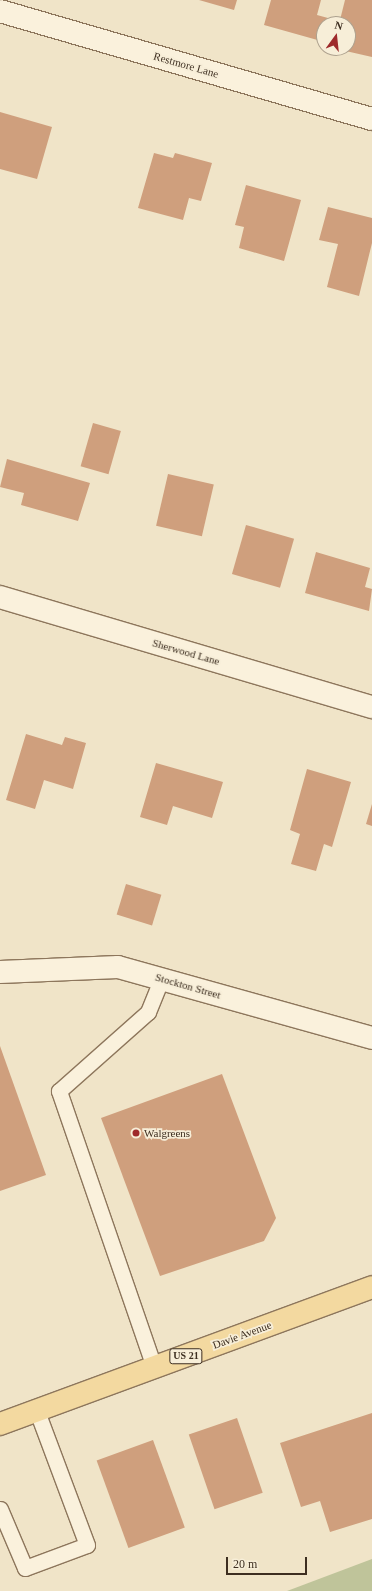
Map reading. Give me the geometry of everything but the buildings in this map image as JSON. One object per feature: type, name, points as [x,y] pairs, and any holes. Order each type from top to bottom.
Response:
[{"type":"main road","name":"Davie Avenue","points":[[0,1424],[372,1287]]},
{"type":"street","name":"Restmore Lane","points":[[0,11],[372,119]]},
{"type":"street","name":"Sherwood Lane","points":[[0,597],[372,707]]},
{"type":"street","name":"Stockton Street","points":[[0,972],[118,967],[162,978],[372,1038]]},
{"type":"lane","points":[[154,1367],[59,1091],[148,1012],[162,978]]},
{"type":"lane","points":[[0,1509],[25,1568],[88,1545],[37,1411]]},
{"type":"green space","points":[[372,1559],[372,1591],[287,1591]]},
{"type":"place","name":"Walgreens","points":[[136,1133]]}]
